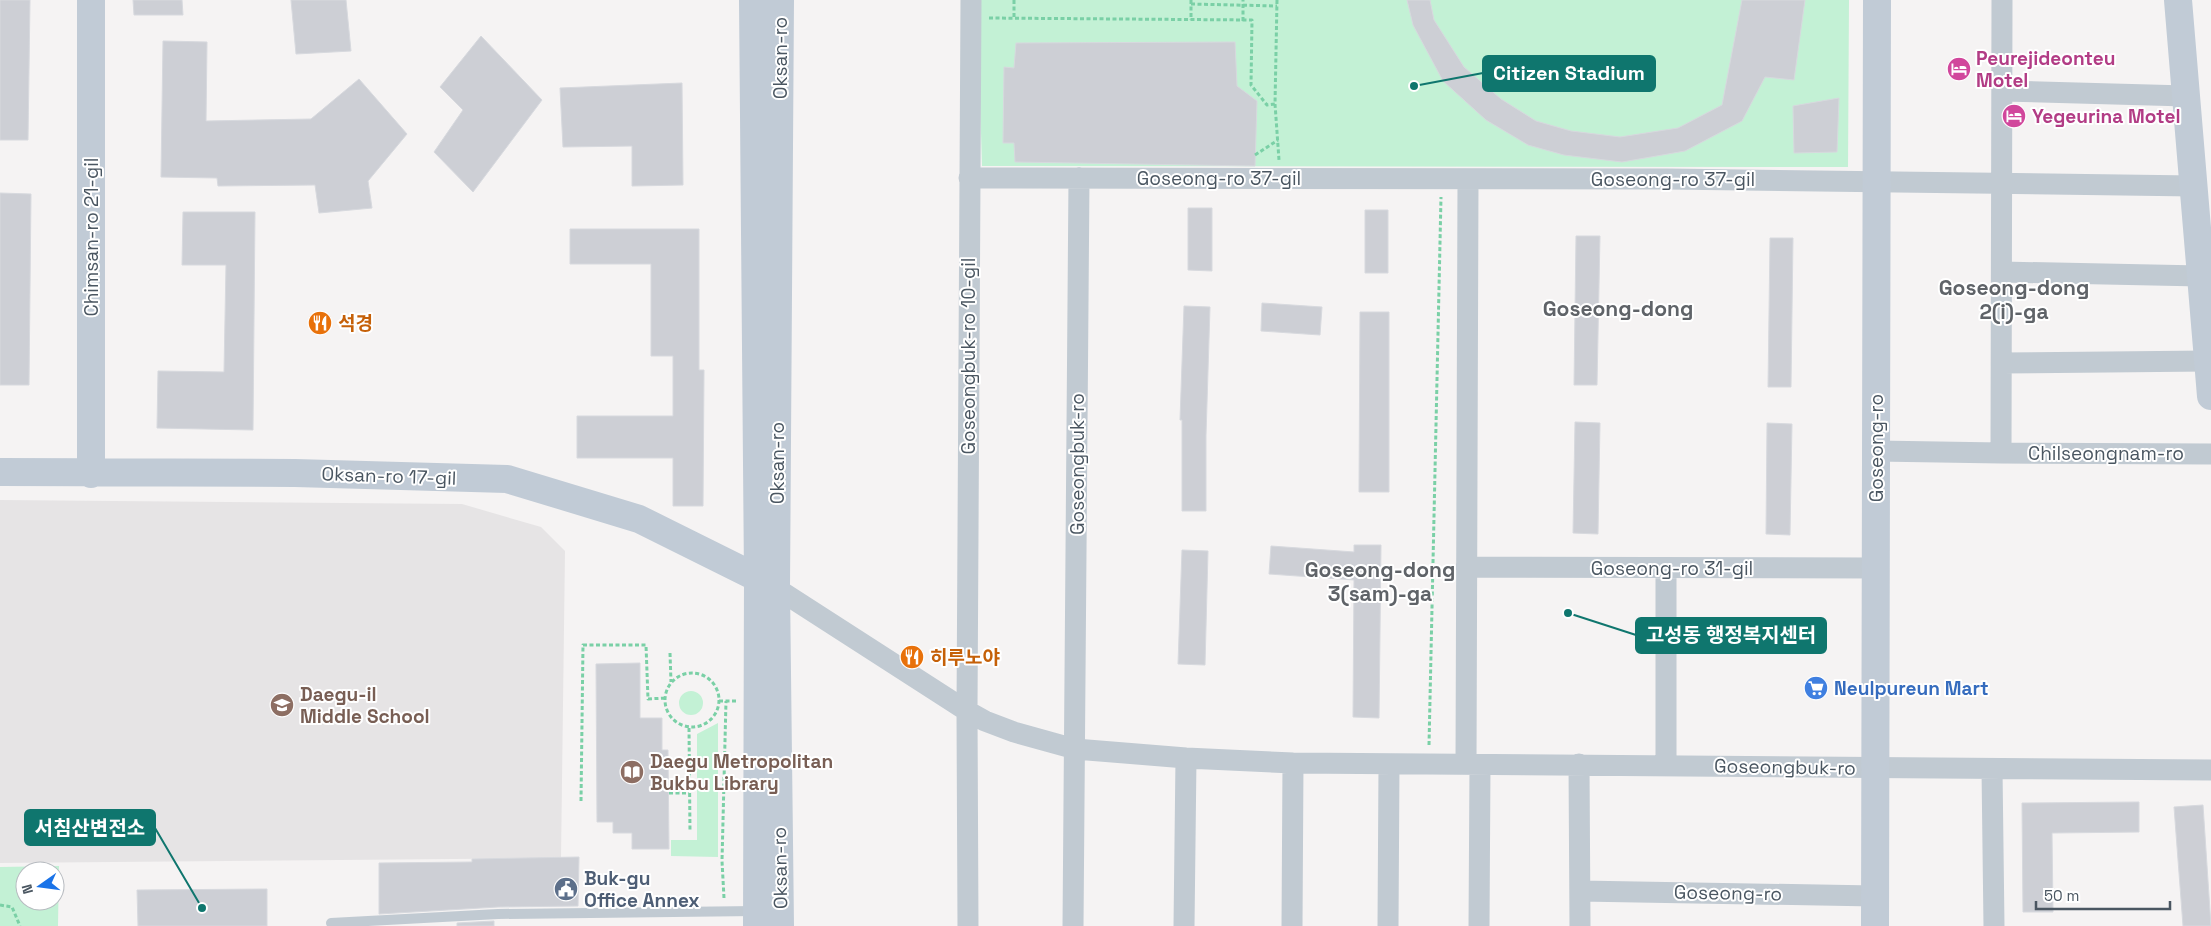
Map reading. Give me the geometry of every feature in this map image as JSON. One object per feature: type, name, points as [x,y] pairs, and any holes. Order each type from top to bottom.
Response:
[{"type":"street","name":"Chimsan-ro 21-gil","points":[[91,0],[91,474]]},
{"type":"street","name":"Oksan-ro","points":[[753,0],[767,583],[780,926]]},
{"type":"street","name":"Oksan-ro","points":[[757,918],[767,583],[780,0]]},
{"type":"street","name":"Goseong-ro","points":[[1874,926],[1877,568],[1877,0]]},
{"type":"street","points":[[2001,453],[2002,0]]},
{"type":"street","points":[[2178,0],[2211,396]]},
{"type":"street","name":"Goseongbuk-ro 10-gil","points":[[967,711],[970,9]]},
{"type":"street","points":[[2002,91],[2186,96]]},
{"type":"street","name":"Goseong-ro 37-gil","points":[[969,178],[1878,181],[2002,184]]},
{"type":"street","name":"Goseongbuk-ro","points":[[1073,926],[1079,178]]},
{"type":"street","points":[[1468,179],[1466,567],[1479,926]]},
{"type":"street","points":[[2002,184],[2194,186]]},
{"type":"street","points":[[2002,272],[2201,276]]},
{"type":"street","points":[[2002,363],[2208,361]]},
{"type":"street","name":"Chilseongnam-ro","points":[[1876,452],[2211,454]]},
{"type":"street","name":"Oksan-ro 17-gil","points":[[0,472],[91,474],[295,473],[507,480],[639,519],[767,583]]},
{"type":"street","name":"Goseong-ro 31-gil","points":[[1466,567],[1877,568]]},
{"type":"street","points":[[1666,568],[1666,764]]},
{"type":"street","name":"Goseongbuk-ro","points":[[767,583],[985,721],[1014,732],[1075,749],[1186,758],[1293,763],[1666,764],[1876,769],[2211,770]]},
{"type":"street","points":[[967,711],[968,926]]},
{"type":"street","points":[[1184,926],[1186,758]]},
{"type":"street","points":[[1292,926],[1293,763]]},
{"type":"street","points":[[1388,926],[1389,764]]},
{"type":"street","points":[[1579,764],[1580,926]]},
{"type":"street","points":[[1992,769],[1994,926]]},
{"type":"street","name":"Goseong-ro","points":[[1580,891],[1875,896]]},
{"type":"lane","points":[[331,923],[498,914],[725,911],[757,918]]},
{"type":"path","points":[[1014,0],[1014,17]]},
{"type":"path","points":[[1243,0],[1243,20]]},
{"type":"path","points":[[1277,0],[1275,104],[1280,178]]},
{"type":"path","points":[[1191,20],[1191,2],[1277,6]]},
{"type":"path","points":[[970,9],[1014,17],[1252,20],[1251,85],[1267,104],[1275,104]]},
{"type":"path","points":[[1255,154],[1278,140]]},
{"type":"path","points":[[1429,764],[1441,179]]},
{"type":"path","points":[[581,800],[583,645],[646,645],[648,699],[665,698]]},
{"type":"path","points":[[670,653],[671,683],[665,698],[667,713],[673,720],[689,728],[698,727],[713,718],[719,701],[718,692],[708,678],[700,674],[682,674],[671,683]]},
{"type":"path","points":[[725,911],[722,862],[726,702]]},
{"type":"path","points":[[689,728],[690,832]]},
{"type":"path","points":[[669,793],[690,793]]},
{"type":"path","points":[[0,905],[12,907],[20,926]]},
{"type":"shaded area","name":"Daegu-il Middle School","points":[[0,500],[462,504],[541,527],[565,551],[561,858],[65,862],[15,861],[15,863],[0,863]]},
{"type":"green space","points":[[977,0],[1849,0],[1848,167],[982,166]]},
{"type":"green space","points":[[691,691],[700,694],[703,703],[700,712],[691,715],[682,712],[679,703],[682,694]]},
{"type":"green space","points":[[718,723],[718,857],[671,856],[671,840],[697,840],[697,734]]},
{"type":"green space","points":[[0,867],[15,867],[15,911],[58,911],[58,926],[0,926]]},
{"type":"building","points":[[0,0],[30,0],[28,140],[0,140]]},
{"type":"building","points":[[133,0],[182,0],[183,15],[134,15]]},
{"type":"building","points":[[291,0],[346,0],[351,51],[296,54]]},
{"type":"building","points":[[1407,0],[1430,0],[1434,20],[1464,67],[1501,99],[1536,121],[1571,131],[1620,137],[1678,128],[1722,105],[1742,0],[1805,0],[1794,80],[1765,77],[1742,121],[1685,151],[1622,162],[1564,155],[1528,145],[1486,120],[1443,81],[1413,25]]},
{"type":"building","points":[[481,36],[542,100],[473,192],[434,152],[463,110],[440,87]]},
{"type":"building","points":[[163,41],[207,42],[206,121],[311,119],[359,79],[407,134],[368,181],[372,208],[319,213],[315,185],[218,186],[217,178],[161,177]]},
{"type":"building","points":[[1235,42],[1237,86],[1257,101],[1255,166],[1015,162],[1014,143],[1003,143],[1004,67],[1014,68],[1016,43]]},
{"type":"building","points":[[682,83],[683,185],[632,186],[632,146],[563,147],[560,88]]},
{"type":"building","points":[[1839,98],[1837,152],[1794,153],[1793,106]]},
{"type":"building","points":[[0,193],[31,194],[29,385],[0,385]]},
{"type":"building","points":[[1188,208],[1212,208],[1212,271],[1188,270]]},
{"type":"building","points":[[1365,210],[1388,210],[1388,273],[1365,273]]},
{"type":"building","points":[[183,212],[255,212],[253,430],[157,428],[158,371],[224,372],[226,265],[182,265]]},
{"type":"building","points":[[570,229],[699,229],[699,370],[704,370],[703,506],[673,506],[673,458],[577,458],[577,416],[673,416],[673,356],[651,356],[651,264],[570,264]]},
{"type":"building","points":[[1576,236],[1600,236],[1597,385],[1574,385]]},
{"type":"building","points":[[1770,238],[1793,238],[1791,387],[1768,387]]},
{"type":"building","points":[[1262,303],[1322,307],[1320,335],[1261,331]]},
{"type":"building","points":[[1184,306],[1210,307],[1206,511],[1182,511],[1182,420],[1180,420]]},
{"type":"building","points":[[1360,312],[1389,312],[1389,492],[1359,492]]},
{"type":"building","points":[[1575,422],[1600,423],[1598,534],[1573,533]]},
{"type":"building","points":[[1767,423],[1792,424],[1790,535],[1766,534]]},
{"type":"building","points":[[1354,545],[1381,545],[1379,718],[1353,717],[1354,580],[1269,574],[1271,546],[1354,552]]},
{"type":"building","points":[[1182,550],[1208,551],[1205,665],[1178,664]]},
{"type":"building","name":"Daegu Metropolitan Bukbu Library","points":[[640,663],[640,718],[662,718],[662,750],[668,750],[669,849],[632,849],[632,833],[613,833],[613,822],[597,822],[596,664]]},
{"type":"building","points":[[2139,802],[2139,832],[2052,833],[2053,912],[2023,912],[2022,803]]},
{"type":"building","points":[[2203,805],[2211,926],[2183,926],[2174,807]]},
{"type":"building","points":[[579,857],[578,906],[498,907],[379,914],[379,863],[472,862],[472,859]]},
{"type":"building","points":[[267,889],[267,926],[138,926],[137,890]]},
{"type":"building","points":[[494,921],[494,926],[457,926],[457,923]]},
{"type":"place","name":"Peurejideonteu Motel","points":[[1959,69]]},
{"type":"place","name":"Citizen Stadium","points":[[1414,86]]},
{"type":"place","name":"Yegeurina Motel","points":[[2014,116]]},
{"type":"place","name":"석경","points":[[320,323]]},
{"type":"place","name":"고성동 행정복지센터","points":[[1568,613]]},
{"type":"place","name":"히루노야","points":[[912,657]]},
{"type":"place","name":"Neulpureun Mart","points":[[1816,688]]},
{"type":"place","name":"Daegu-il Middle School","points":[[282,705]]},
{"type":"place","name":"Daegu Metropolitan Bukbu Library","points":[[632,772]]},
{"type":"place","name":"Buk-gu Office Annex","points":[[566,889]]},
{"type":"place","name":"서침산변전소","points":[[202,908]]},
{"type":"district","name":"Goseong-dong 2(i)-ga","points":[[2014,299]]},
{"type":"district","name":"Goseong-dong","points":[[1618,308]]},
{"type":"district","name":"Goseong-dong 3(sam)-ga","points":[[1380,581]]}]
